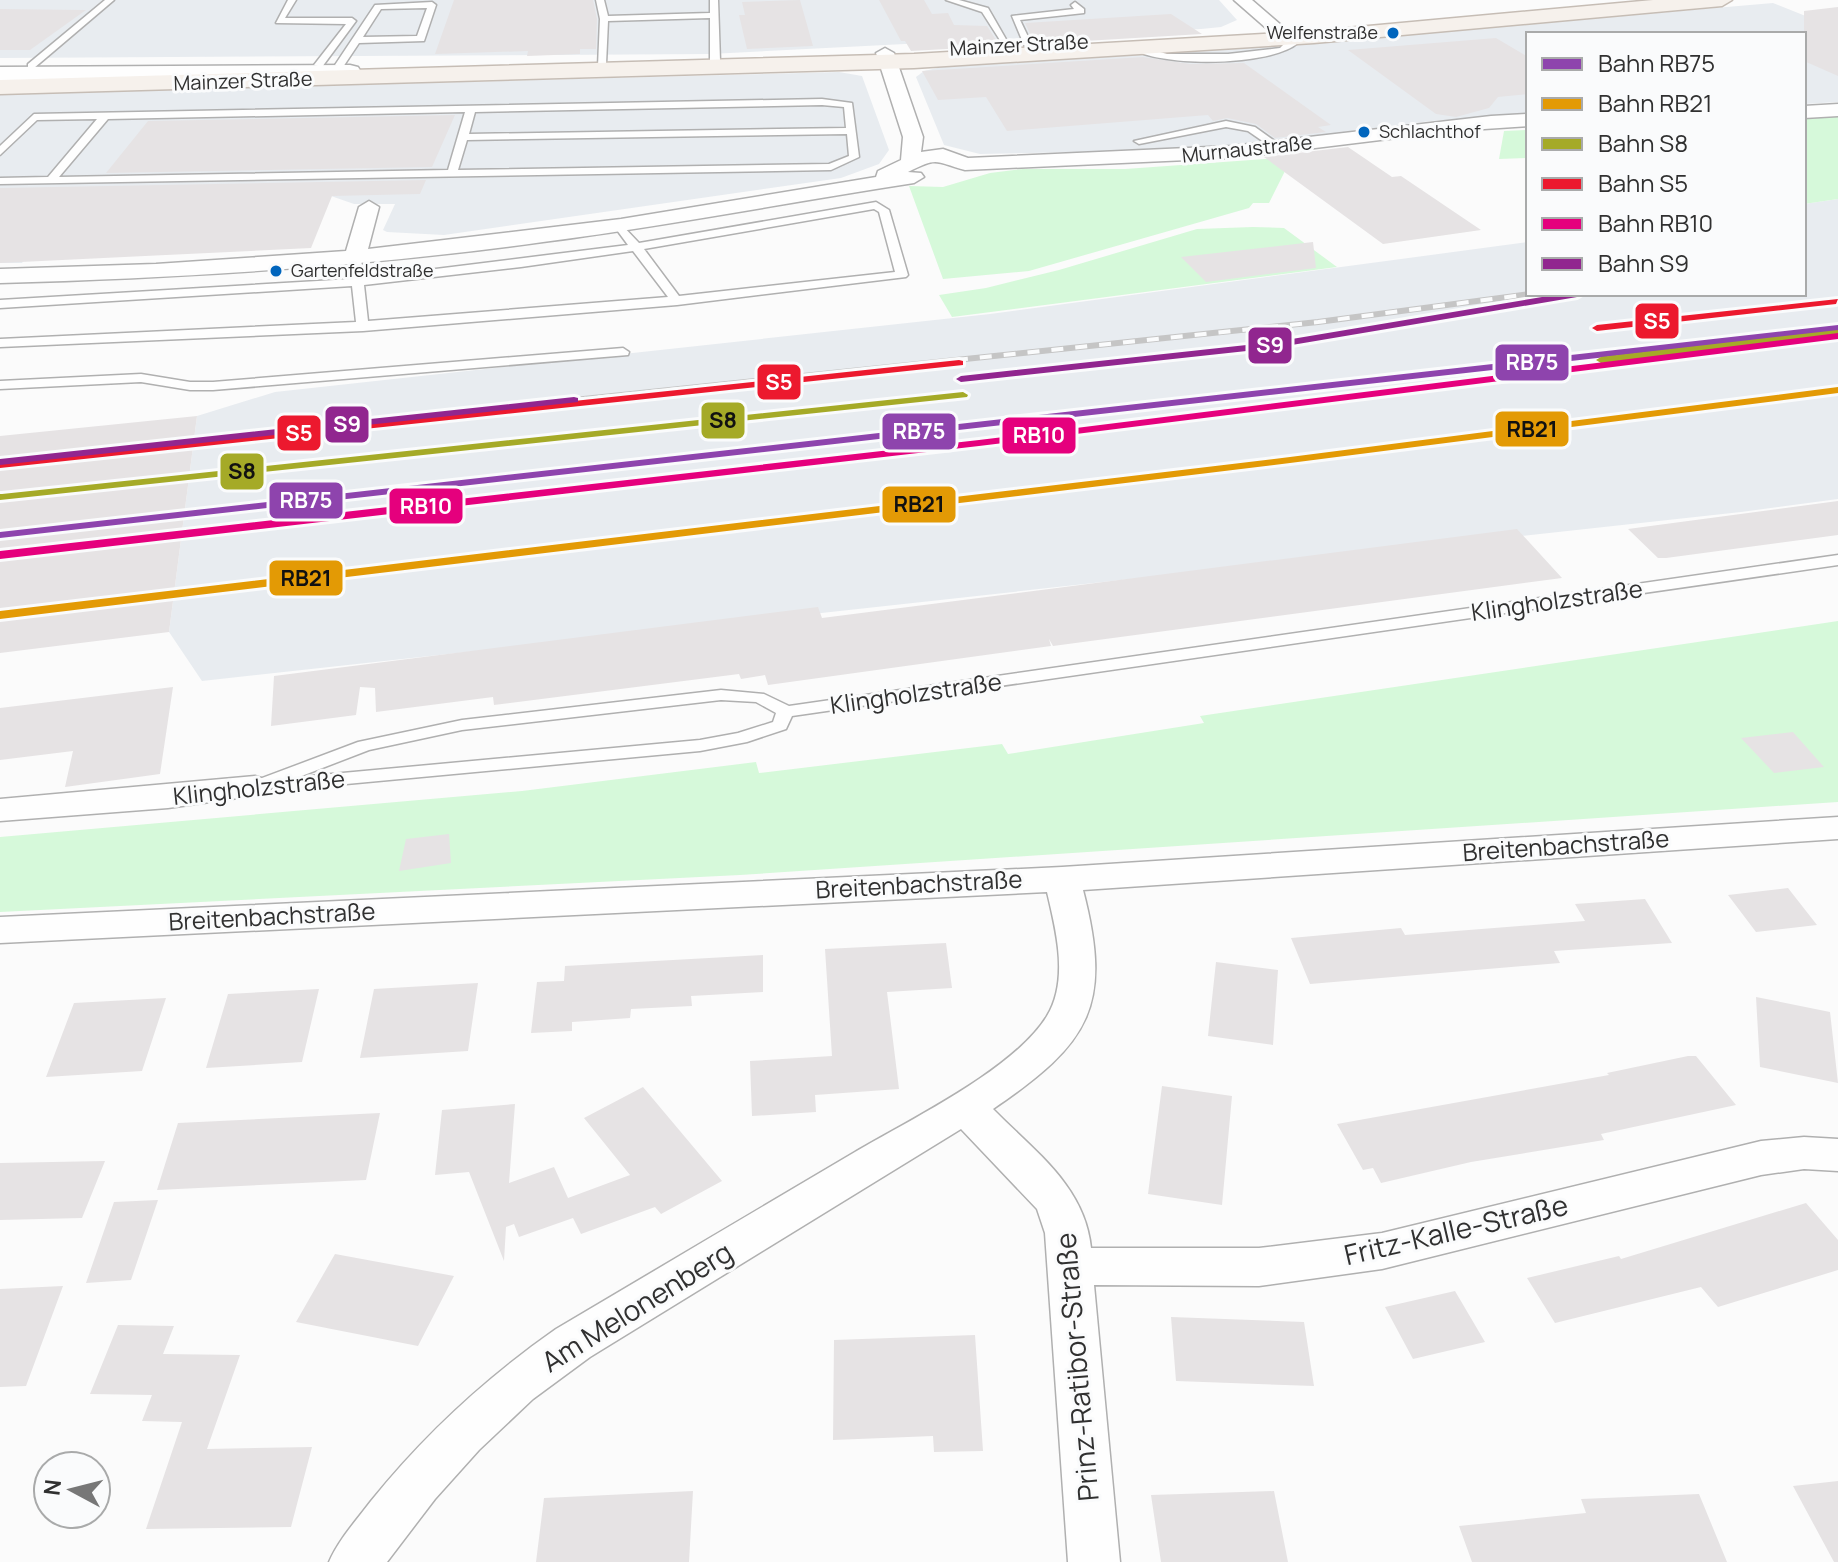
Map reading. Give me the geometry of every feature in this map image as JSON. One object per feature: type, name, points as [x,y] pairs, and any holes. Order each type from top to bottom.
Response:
[{"type":"main road","name":"Mainzer Straße","points":[[0,87],[887,58],[1220,33],[1286,35],[1655,0]]},
{"type":"main road","name":"Mainzer Straße","points":[[0,66],[382,66],[887,58],[944,60],[1135,48],[1722,0]]},
{"type":"street","points":[[1242,0],[1286,35]]},
{"type":"street","points":[[887,58],[921,172]]},
{"type":"street","name":"Mainzer Straße","points":[[260,71],[382,66]]},
{"type":"street","name":"Mainzer Straße","points":[[0,74],[260,71],[486,73]]},
{"type":"street","points":[[1806,112],[1838,110]]},
{"type":"street","name":"Murnaustraße","points":[[965,164],[1034,158],[1180,156],[1421,128],[1526,120]]},
{"type":"street","points":[[0,276],[143,272],[355,258],[620,226],[921,172],[963,174],[965,164],[939,156],[913,137]]},
{"type":"street","points":[[921,172],[939,156]]},
{"type":"street","points":[[355,258],[369,207]]},
{"type":"street","name":"Klingholzstraße","points":[[0,810],[255,787]]},
{"type":"street","name":"Breitenbachstraße","points":[[0,930],[1062,879],[1838,828]]},
{"type":"street","points":[[965,1107],[1036,1059],[1053,1043],[1069,1015],[1077,990],[1078,947],[1076,928],[1062,879]]},
{"type":"street","name":"Prinz-Ratibor-Straße","points":[[965,1107],[1056,1201],[1067,1233],[1094,1562]]},
{"type":"street","name":"Am Melonenberg","points":[[355,1562],[417,1483],[516,1384],[573,1343],[965,1107]]},
{"type":"street","name":"Fritz-Kalle-Straße","points":[[1069,1266],[1196,1269],[1301,1263],[1382,1251],[1761,1158],[1804,1153],[1838,1155]]},
{"type":"lane","points":[[31,66],[110,0]]},
{"type":"lane","points":[[292,0],[279,21],[352,21],[329,65]]},
{"type":"lane","points":[[600,0],[604,19],[601,64]]},
{"type":"lane","points":[[714,0],[715,61]]},
{"type":"lane","points":[[950,0],[985,10],[1018,46]]},
{"type":"lane","points":[[329,65],[356,40],[378,7],[432,5],[421,39],[356,40]]},
{"type":"lane","points":[[1018,46],[1015,18],[1081,11],[1075,5]]},
{"type":"lane","points":[[604,19],[714,15]]},
{"type":"lane","points":[[0,152],[34,117],[822,102],[849,105],[854,157],[831,167],[0,181]]},
{"type":"lane","points":[[452,173],[471,109]]},
{"type":"lane","points":[[51,180],[105,116]]},
{"type":"lane","points":[[1139,141],[1226,124],[1251,129],[1278,147]]},
{"type":"lane","points":[[464,137],[853,131]]},
{"type":"lane","points":[[0,304],[358,282],[636,247],[876,205],[884,210],[902,275],[677,301],[363,327],[0,343]]},
{"type":"lane","points":[[620,226],[677,301]]},
{"type":"lane","points":[[355,258],[363,327]]},
{"type":"lane","points":[[0,385],[141,378],[190,386],[213,386],[623,352]]},
{"type":"lane","name":"Klingholzstraße","points":[[255,787],[535,763],[730,742],[780,725],[785,712],[1838,560]]},
{"type":"lane","points":[[255,787],[364,746],[462,725],[721,695],[748,695],[777,702],[785,712]]},
{"type":"shaded area","points":[[0,0],[1219,0],[1237,20],[1221,27],[1201,29],[710,54],[0,58]]},
{"type":"shaded area","points":[[1773,3],[1838,29],[1838,102],[1806,104],[1806,32],[1526,32],[1526,114],[1431,121],[1240,145],[980,154],[944,145],[916,77],[924,71],[946,66],[1273,46]]},
{"type":"shaded area","points":[[839,72],[862,76],[889,150],[879,164],[841,178],[444,235],[387,232],[383,230],[395,204],[354,204],[331,196],[31,250],[22,263],[0,263],[0,94]]},
{"type":"shaded area","points":[[1838,199],[1838,499],[202,681],[169,632],[197,416],[275,392],[990,314],[1526,242],[1526,296],[1806,296],[1806,204]]},
{"type":"green space","points":[[1838,116],[1838,199],[1806,204],[1806,118]]},
{"type":"green space","points":[[1526,130],[1526,158],[1499,159],[1504,131]]},
{"type":"green space","points":[[1292,157],[1269,203],[1253,203],[1249,208],[1029,271],[943,279],[909,186],[943,187],[990,173],[1023,169],[1125,169]]},
{"type":"green space","points":[[1284,228],[1337,267],[952,317],[939,295],[986,288],[1059,270],[1197,229]]},
{"type":"green space","points":[[1838,621],[1838,802],[740,875],[0,912],[0,837],[522,791],[756,762],[759,773],[1002,744],[1008,754],[1204,723],[1200,716]]},
{"type":"building","points":[[454,0],[593,0],[597,19],[596,49],[580,49],[580,54],[527,56],[528,51],[435,54]]},
{"type":"building","points":[[800,0],[813,46],[747,49],[739,15],[745,15],[742,2]]},
{"type":"building","points":[[879,0],[924,0],[932,14],[948,13],[954,25],[987,26],[1000,46],[911,51],[905,41],[901,41]]},
{"type":"building","points":[[1838,7],[1838,76],[1806,62],[1804,11]]},
{"type":"building","points":[[0,9],[86,10],[30,50],[0,50]]},
{"type":"building","points":[[1171,14],[1202,34],[1035,44],[1025,23]]},
{"type":"building","points":[[1496,38],[1526,56],[1526,94],[1498,97],[1489,108],[1456,117],[1436,114],[1348,50]]},
{"type":"building","points":[[1143,57],[1190,64],[1244,63],[1331,125],[1318,127],[1326,132],[1275,138],[1256,124],[1227,118],[1213,121],[1208,115],[1007,131],[986,97],[938,100],[922,71]]},
{"type":"building","points":[[455,115],[432,167],[106,173],[148,121]]},
{"type":"building","points":[[1348,147],[1392,177],[1401,176],[1481,230],[1383,244],[1264,157]]},
{"type":"building","points":[[426,180],[420,194],[332,196],[311,248],[0,263],[0,188]]},
{"type":"building","points":[[1313,242],[1316,268],[1206,282],[1181,257]]},
{"type":"building","points":[[197,416],[169,632],[0,653],[0,436]]},
{"type":"building","points":[[1838,501],[1838,535],[1666,558],[1658,558],[1628,529]]},
{"type":"building","points":[[1517,529],[1562,578],[1053,646],[1049,639],[1051,646],[768,685],[765,675],[741,679],[739,674],[494,705],[493,697],[376,712],[375,688],[360,687],[356,715],[271,726],[274,676],[818,607],[822,618]]},
{"type":"building","points":[[173,687],[160,774],[65,787],[73,751],[0,760],[0,708]]},
{"type":"building","points":[[1793,732],[1824,767],[1774,773],[1741,738]]},
{"type":"building","points":[[449,834],[451,863],[399,871],[406,839]]},
{"type":"building","points":[[1788,888],[1817,925],[1756,932],[1728,895]]},
{"type":"building","points":[[1645,899],[1672,943],[1554,951],[1560,963],[1310,984],[1291,938],[1401,928],[1405,935],[1585,921],[1575,904]]},
{"type":"building","points":[[946,943],[952,988],[887,992],[899,1089],[815,1095],[816,1112],[752,1116],[750,1061],[832,1056],[825,949]]},
{"type":"building","points":[[763,955],[763,992],[691,996],[692,1006],[631,1009],[630,1018],[572,1022],[572,1031],[531,1033],[537,982],[564,981],[565,966]]},
{"type":"building","points":[[1216,962],[1278,970],[1273,1045],[1208,1036]]},
{"type":"building","points":[[478,983],[468,1051],[360,1058],[374,989]]},
{"type":"building","points":[[319,989],[302,1062],[206,1068],[228,994]]},
{"type":"building","points":[[1756,997],[1830,1012],[1838,1083],[1760,1067]]},
{"type":"building","points":[[166,998],[142,1071],[46,1077],[74,1003]]},
{"type":"building","points":[[1696,1056],[1736,1105],[1601,1134],[1604,1140],[1471,1162],[1381,1183],[1373,1168],[1363,1170],[1337,1124],[1609,1075],[1607,1073]]},
{"type":"building","points":[[1162,1086],[1232,1096],[1222,1205],[1148,1194]]},
{"type":"building","points":[[643,1087],[722,1181],[661,1214],[655,1207],[581,1234],[573,1218],[519,1237],[514,1224],[506,1227],[504,1261],[469,1172],[435,1175],[442,1110],[515,1104],[509,1183],[554,1167],[568,1198],[630,1175],[584,1118]]},
{"type":"building","points":[[380,1113],[366,1180],[157,1190],[178,1123]]},
{"type":"building","points":[[105,1161],[82,1218],[0,1220],[0,1163]]},
{"type":"building","points":[[158,1200],[131,1280],[86,1283],[114,1202]]},
{"type":"building","points":[[1806,1203],[1838,1240],[1838,1270],[1718,1307],[1701,1287],[1555,1323],[1527,1278],[1619,1256],[1621,1259]]},
{"type":"building","points":[[335,1254],[454,1276],[418,1346],[296,1322]]},
{"type":"building","points":[[63,1286],[26,1386],[0,1387],[0,1289]]},
{"type":"building","points":[[1455,1291],[1485,1342],[1413,1359],[1385,1307]]},
{"type":"building","points":[[1171,1317],[1304,1322],[1314,1386],[1176,1381]]},
{"type":"building","points":[[118,1325],[174,1326],[163,1354],[240,1355],[207,1449],[312,1447],[291,1527],[146,1529],[182,1422],[142,1421],[152,1395],[90,1394]]},
{"type":"building","points":[[975,1335],[983,1451],[934,1452],[933,1436],[833,1440],[834,1340]]},
{"type":"building","points":[[1838,1481],[1838,1562],[1834,1562],[1793,1486]]},
{"type":"building","points":[[693,1491],[689,1562],[536,1562],[544,1498]]},
{"type":"building","points":[[1274,1491],[1288,1562],[1161,1562],[1151,1495]]},
{"type":"building","points":[[1699,1494],[1727,1562],[1472,1562],[1459,1526],[1586,1513],[1581,1499]]},
{"type":"railway","points":[[574,400],[1318,322],[1526,295]]},
{"type":"rail line","name":"S9","points":[[961,379],[1274,345],[1565,296]]},
{"type":"rail line","name":"S5","points":[[1597,328],[1836,301]]},
{"type":"rail line","name":"RB75","points":[[0,535],[1838,328]]},
{"type":"rail line","name":"S8","points":[[1601,360],[1838,333]]},
{"type":"rail line","name":"RB10","points":[[0,555],[979,443],[1838,336]]},
{"type":"rail line","name":"S5","points":[[0,465],[959,363]]},
{"type":"rail line","name":"RB21","points":[[0,615],[1290,460],[1838,390]]},
{"type":"rail line","name":"S8","points":[[2,497],[963,395]]},
{"type":"rail line","name":"S9","points":[[0,462],[574,400]]},
{"type":"place","name":"Welfenstraße","points":[[1393,33]]},
{"type":"place","name":"Schlachthof","points":[[1364,132]]},
{"type":"place","name":"Gartenfeldstraße","points":[[276,271]]}]
